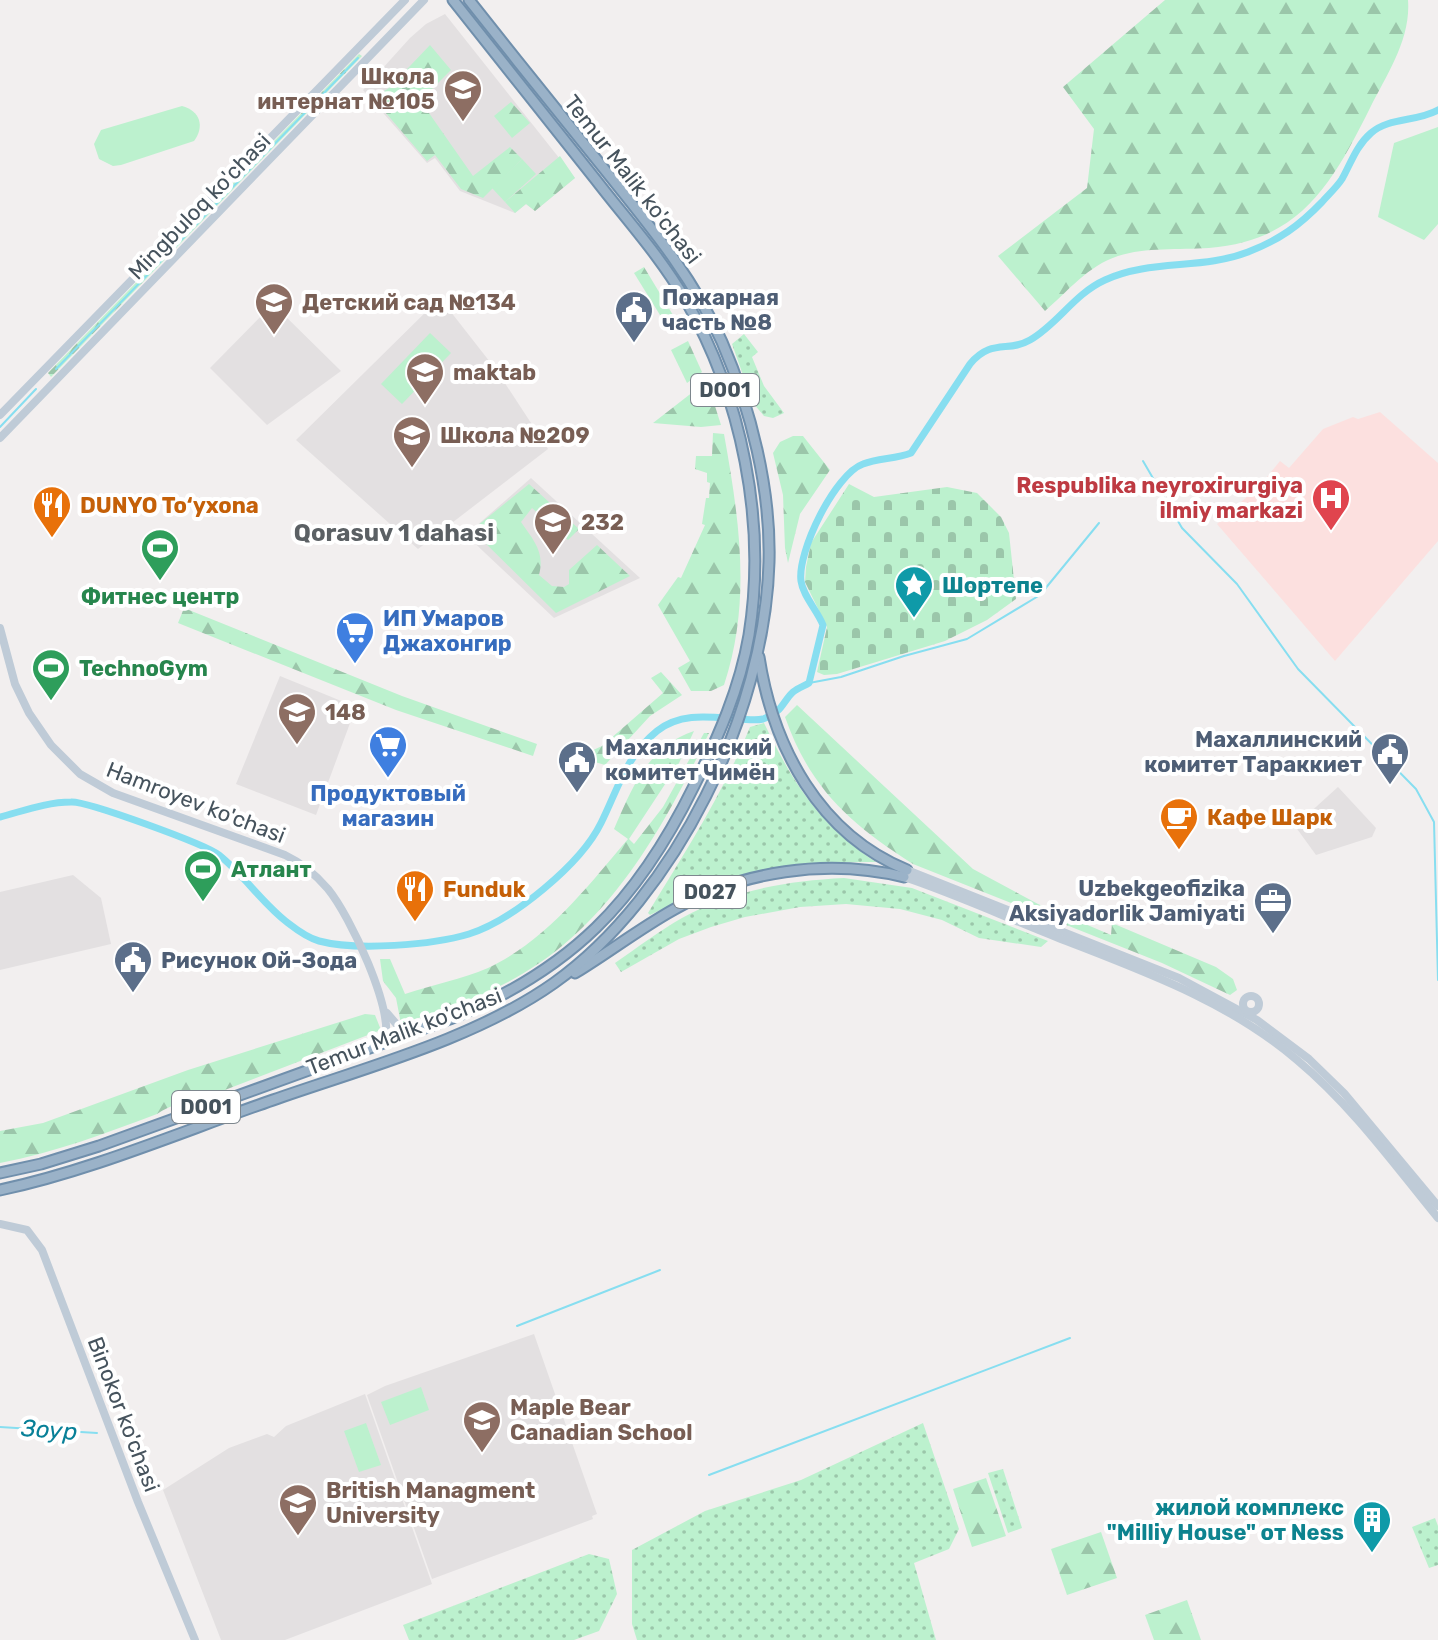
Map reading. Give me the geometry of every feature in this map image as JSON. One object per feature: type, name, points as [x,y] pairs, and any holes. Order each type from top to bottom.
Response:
[{"type":"highway","name":"Temur Malik ko'chasi","points":[[0,1190],[74,1170],[416,1050],[473,1028],[541,992],[588,955],[649,889],[690,824],[736,725],[759,654],[768,582],[768,525],[759,469],[736,379],[715,327],[666,246],[469,0]]},
{"type":"highway","name":"Temur Malik ko'chasi","points":[[0,1173],[99,1146],[410,1033],[516,989],[553,965],[596,928],[636,884],[662,847],[723,724],[740,671],[751,616],[754,543],[746,471],[728,400],[706,340],[657,256],[454,3]]},
{"type":"highway","points":[[573,152],[575,143],[584,144]]},
{"type":"highway","name":"D027","points":[[759,654],[773,722],[801,780],[825,811],[865,846],[905,873]]},
{"type":"highway","name":"D027","points":[[541,992],[675,909],[739,882],[787,871],[859,869],[905,873]]},
{"type":"main road","name":"Mingbuloq ko'chasi","points":[[0,415],[405,0]]},
{"type":"main road","name":"Mingbuloq ko'chasi","points":[[0,438],[424,0]]},
{"type":"main road","points":[[361,45],[370,55]]},
{"type":"main road","points":[[50,364],[60,375]]},
{"type":"main road","name":"Hamroyev ko'chasi","points":[[0,628],[15,684],[24,704],[47,740],[74,768],[113,793],[295,860],[319,879],[332,895],[365,960],[384,1007],[388,1025],[385,1042]]},
{"type":"main road","name":"D027","points":[[905,873],[1155,976],[1231,1009],[1254,1023],[1309,1059],[1344,1093],[1437,1204]]},
{"type":"main road","name":"Hamroyev ko'chasi","points":[[384,1007],[395,1023],[410,1033]]},
{"type":"main road","name":"D027","points":[[1231,1009],[1248,1008],[1254,1023],[1343,1103],[1438,1218]]},
{"type":"main road","name":"Binokor ko'chasi","points":[[0,1224],[27,1230],[42,1250],[133,1489],[195,1640]]},
{"type":"shaded area","name":"Школа интернат №105","points":[[445,14],[575,178],[535,211],[526,204],[515,213],[460,191],[435,158],[427,163],[363,90],[410,38],[426,24]]},
{"type":"shaded area","name":"maktab","points":[[440,298],[497,371],[548,449],[418,549],[296,440]]},
{"type":"shaded area","name":"Детский сад №134","points":[[273,304],[341,371],[267,425],[210,368]]},
{"type":"shaded area","name":"Respublika neyroxirurgiya ilmiy markazi","points":[[1380,412],[1438,463],[1438,541],[1335,661],[1217,524],[1262,483],[1280,461],[1289,468],[1323,429],[1353,417],[1358,419]]},
{"type":"shaded area","name":"232","points":[[531,478],[640,578],[554,618],[466,535]]},
{"type":"shaded area","name":"148","points":[[280,676],[356,707],[316,815],[236,784]]},
{"type":"shaded area","points":[[1338,787],[1376,828],[1372,837],[1316,855],[1295,826]]},
{"type":"shaded area","points":[[73,875],[101,898],[111,944],[0,970],[0,892]]},
{"type":"shaded area","name":"Maple Bear Canadian School","points":[[534,1334],[597,1514],[592,1516],[593,1519],[432,1579],[367,1395]]},
{"type":"shaded area","name":"British Managment University","points":[[365,1394],[432,1584],[285,1640],[221,1640],[163,1490],[229,1448],[267,1434],[274,1437],[286,1426]]},
{"type":"green space","points":[[1165,0],[1408,0],[1408,14],[1396,56],[1342,160],[1310,203],[1291,220],[1268,234],[1241,243],[1209,248],[1140,251],[1107,260],[1088,272],[1045,311],[998,256],[1087,188],[1094,129],[1063,87]]},
{"type":"green space","points":[[430,45],[451,70],[422,99],[413,99],[422,103],[473,176],[510,147],[522,159],[483,198],[461,189],[435,155],[427,161],[373,98],[389,88]]},
{"type":"green space","points":[[359,54],[362,56],[51,377],[48,373]]},
{"type":"green space","points":[[511,102],[530,123],[512,138],[494,116]]},
{"type":"green space","points":[[182,106],[193,111],[199,120],[194,141],[121,165],[113,166],[99,159],[94,144],[101,130]]},
{"type":"green space","points":[[1438,127],[1438,224],[1424,240],[1378,217],[1394,143]]},
{"type":"green space","points":[[560,156],[575,178],[535,211],[526,204],[515,213],[505,202]]},
{"type":"green space","points":[[522,159],[536,174],[505,202],[492,188]]},
{"type":"green space","points":[[644,267],[682,330],[668,328],[634,273]]},
{"type":"green space","points":[[430,333],[451,353],[402,404],[381,384]]},
{"type":"green space","points":[[744,334],[758,352],[752,357],[764,386],[784,413],[773,418],[764,416],[753,403],[732,344]]},
{"type":"green space","points":[[688,341],[702,372],[687,383],[671,350]]},
{"type":"green space","points":[[707,381],[721,425],[701,427],[653,423]]},
{"type":"green space","points":[[713,433],[724,434],[734,497],[740,560],[738,622],[724,685],[711,691],[691,691],[678,668],[690,661],[658,605],[678,577],[681,578],[705,525],[702,524],[710,483],[707,482],[707,473],[695,469],[696,456],[712,456]]},
{"type":"green space","points":[[793,436],[803,436],[830,470],[800,514],[788,563],[783,495],[773,453],[780,442]]},
{"type":"green space","points":[[529,484],[579,529],[568,540],[532,508],[521,522],[539,553],[539,575],[552,586],[564,587],[569,584],[569,570],[597,545],[630,576],[556,613],[472,530]]},
{"type":"green space","points":[[849,484],[874,497],[947,487],[977,493],[1001,517],[1009,533],[1016,599],[987,620],[945,641],[837,674],[817,672],[827,627],[805,582],[806,567],[811,543]]},
{"type":"green space","points":[[184,608],[402,696],[537,744],[533,756],[396,710],[178,623]]},
{"type":"green space","points":[[661,672],[682,695],[650,716],[605,765],[578,757],[602,746],[663,693],[651,678]]},
{"type":"green space","points":[[797,705],[973,869],[1038,904],[1111,935],[1112,923],[1216,967],[1233,979],[1237,990],[1230,995],[1162,963],[913,864],[851,819],[820,784],[795,742],[785,717]]},
{"type":"green space","points":[[764,723],[797,784],[823,818],[876,862],[814,864],[759,873],[707,889],[650,915],[648,913],[716,799],[750,727]]},
{"type":"green space","points":[[694,731],[679,763],[629,839],[634,844],[663,807],[704,733],[709,733],[650,842],[601,908],[572,937],[540,963],[504,984],[401,1024],[396,998],[383,981],[380,959],[390,959],[405,994],[488,968],[529,943],[565,911],[628,839],[614,829],[635,784],[653,758],[678,738]]},
{"type":"green space","points":[[844,878],[912,888],[1048,941],[1041,947],[979,938],[942,920],[900,909],[846,904],[800,907],[745,917],[679,939],[621,972],[615,963],[673,923],[721,900],[781,885]]},
{"type":"green space","points":[[365,1014],[375,1015],[381,1030],[99,1135],[0,1163],[0,1131],[43,1123],[188,1070]]},
{"type":"green space","points":[[421,1387],[429,1410],[390,1425],[381,1402]]},
{"type":"green space","points":[[366,1423],[381,1465],[359,1472],[344,1431]]},
{"type":"green space","points":[[923,1423],[959,1529],[949,1549],[914,1563],[936,1640],[637,1640],[632,1624],[632,1550],[705,1511],[801,1480]]},
{"type":"green space","points":[[1003,1469],[1022,1528],[1008,1533],[988,1473]]},
{"type":"green space","points":[[986,1478],[1006,1536],[972,1547],[953,1489]]},
{"type":"green space","points":[[1435,1518],[1438,1526],[1438,1565],[1429,1568],[1412,1527]]},
{"type":"green space","points":[[1101,1532],[1117,1578],[1067,1595],[1051,1549]]},
{"type":"green space","points":[[589,1554],[609,1559],[617,1594],[599,1631],[574,1640],[409,1640],[403,1625]]},
{"type":"green space","points":[[1187,1600],[1201,1640],[1154,1640],[1145,1615]]},
{"type":"waterway","points":[[56,369],[358,58]]},
{"type":"waterway","points":[[0,817],[44,805],[71,802],[99,808],[170,833],[219,855],[279,915],[303,934],[319,941],[353,946],[415,944],[454,938],[486,927],[525,904],[578,856],[601,823],[630,762],[657,731],[686,718],[763,719],[778,710],[793,692],[809,683],[823,625],[802,587],[801,568],[820,515],[841,482],[852,471],[869,462],[911,453],[978,356],[993,348],[1014,346],[1030,340],[1084,293],[1105,280],[1140,269],[1230,258],[1279,237],[1297,225],[1332,191],[1371,133],[1386,124],[1438,110]]},
{"type":"waterway","points":[[0,427],[36,389]]},
{"type":"waterway","points":[[1143,461],[1182,528],[1237,584],[1298,669],[1416,789],[1434,822],[1438,980]]},
{"type":"waterway","points":[[809,683],[841,677],[967,639],[1040,595],[1099,523]]},
{"type":"waterway","points":[[517,1326],[660,1270]]},
{"type":"waterway","points":[[709,1475],[1070,1338]]},
{"type":"waterway","name":"Зоур","points":[[0,1427],[97,1433]]},
{"type":"place","name":"Школа интернат №105","points":[[463,123]]},
{"type":"place","name":"Детский сад №134","points":[[274,336]]},
{"type":"place","name":"Пожарная часть №8","points":[[634,344]]},
{"type":"place","name":"maktab","points":[[425,406]]},
{"type":"place","name":"Школа №209","points":[[412,469]]},
{"type":"place","name":"Respublika neyroxirurgiya ilmiy markazi","points":[[1331,532]]},
{"type":"place","name":"DUNYO To‘yxona","points":[[52,539]]},
{"type":"place","name":"232","points":[[553,556]]},
{"type":"place","name":"Фитнес центр","points":[[160,582]]},
{"type":"place","name":"Шортепе","points":[[914,619]]},
{"type":"place","name":"ИП Умаров Джахонгир","points":[[355,665]]},
{"type":"place","name":"TechnoGym","points":[[51,702]]},
{"type":"place","name":"148","points":[[297,746]]},
{"type":"place","name":"Продуктовый магазин","points":[[388,779]]},
{"type":"place","name":"Махаллинский комитет Тараккиет","points":[[1390,786]]},
{"type":"place","name":"Махаллинский комитет Чимён","points":[[577,794]]},
{"type":"place","name":"Кафе Шарк","points":[[1179,851]]},
{"type":"place","name":"Атлант","points":[[203,903]]},
{"type":"place","name":"Funduk","points":[[415,923]]},
{"type":"place","name":"Uzbekgeofizika Aksiyadorlik Jamiyati","points":[[1273,935]]},
{"type":"place","name":"Рисунок Ой-Зода","points":[[133,994]]},
{"type":"place","name":"Maple Bear Canadian School","points":[[482,1454]]},
{"type":"place","name":"British Managment University","points":[[298,1537]]},
{"type":"place","name":"жилой комплекс \"Milliy House\" от Ness","points":[[1372,1554]]},
{"type":"district","name":"Qorasuv 1 dahasi","points":[[394,533]]}]
